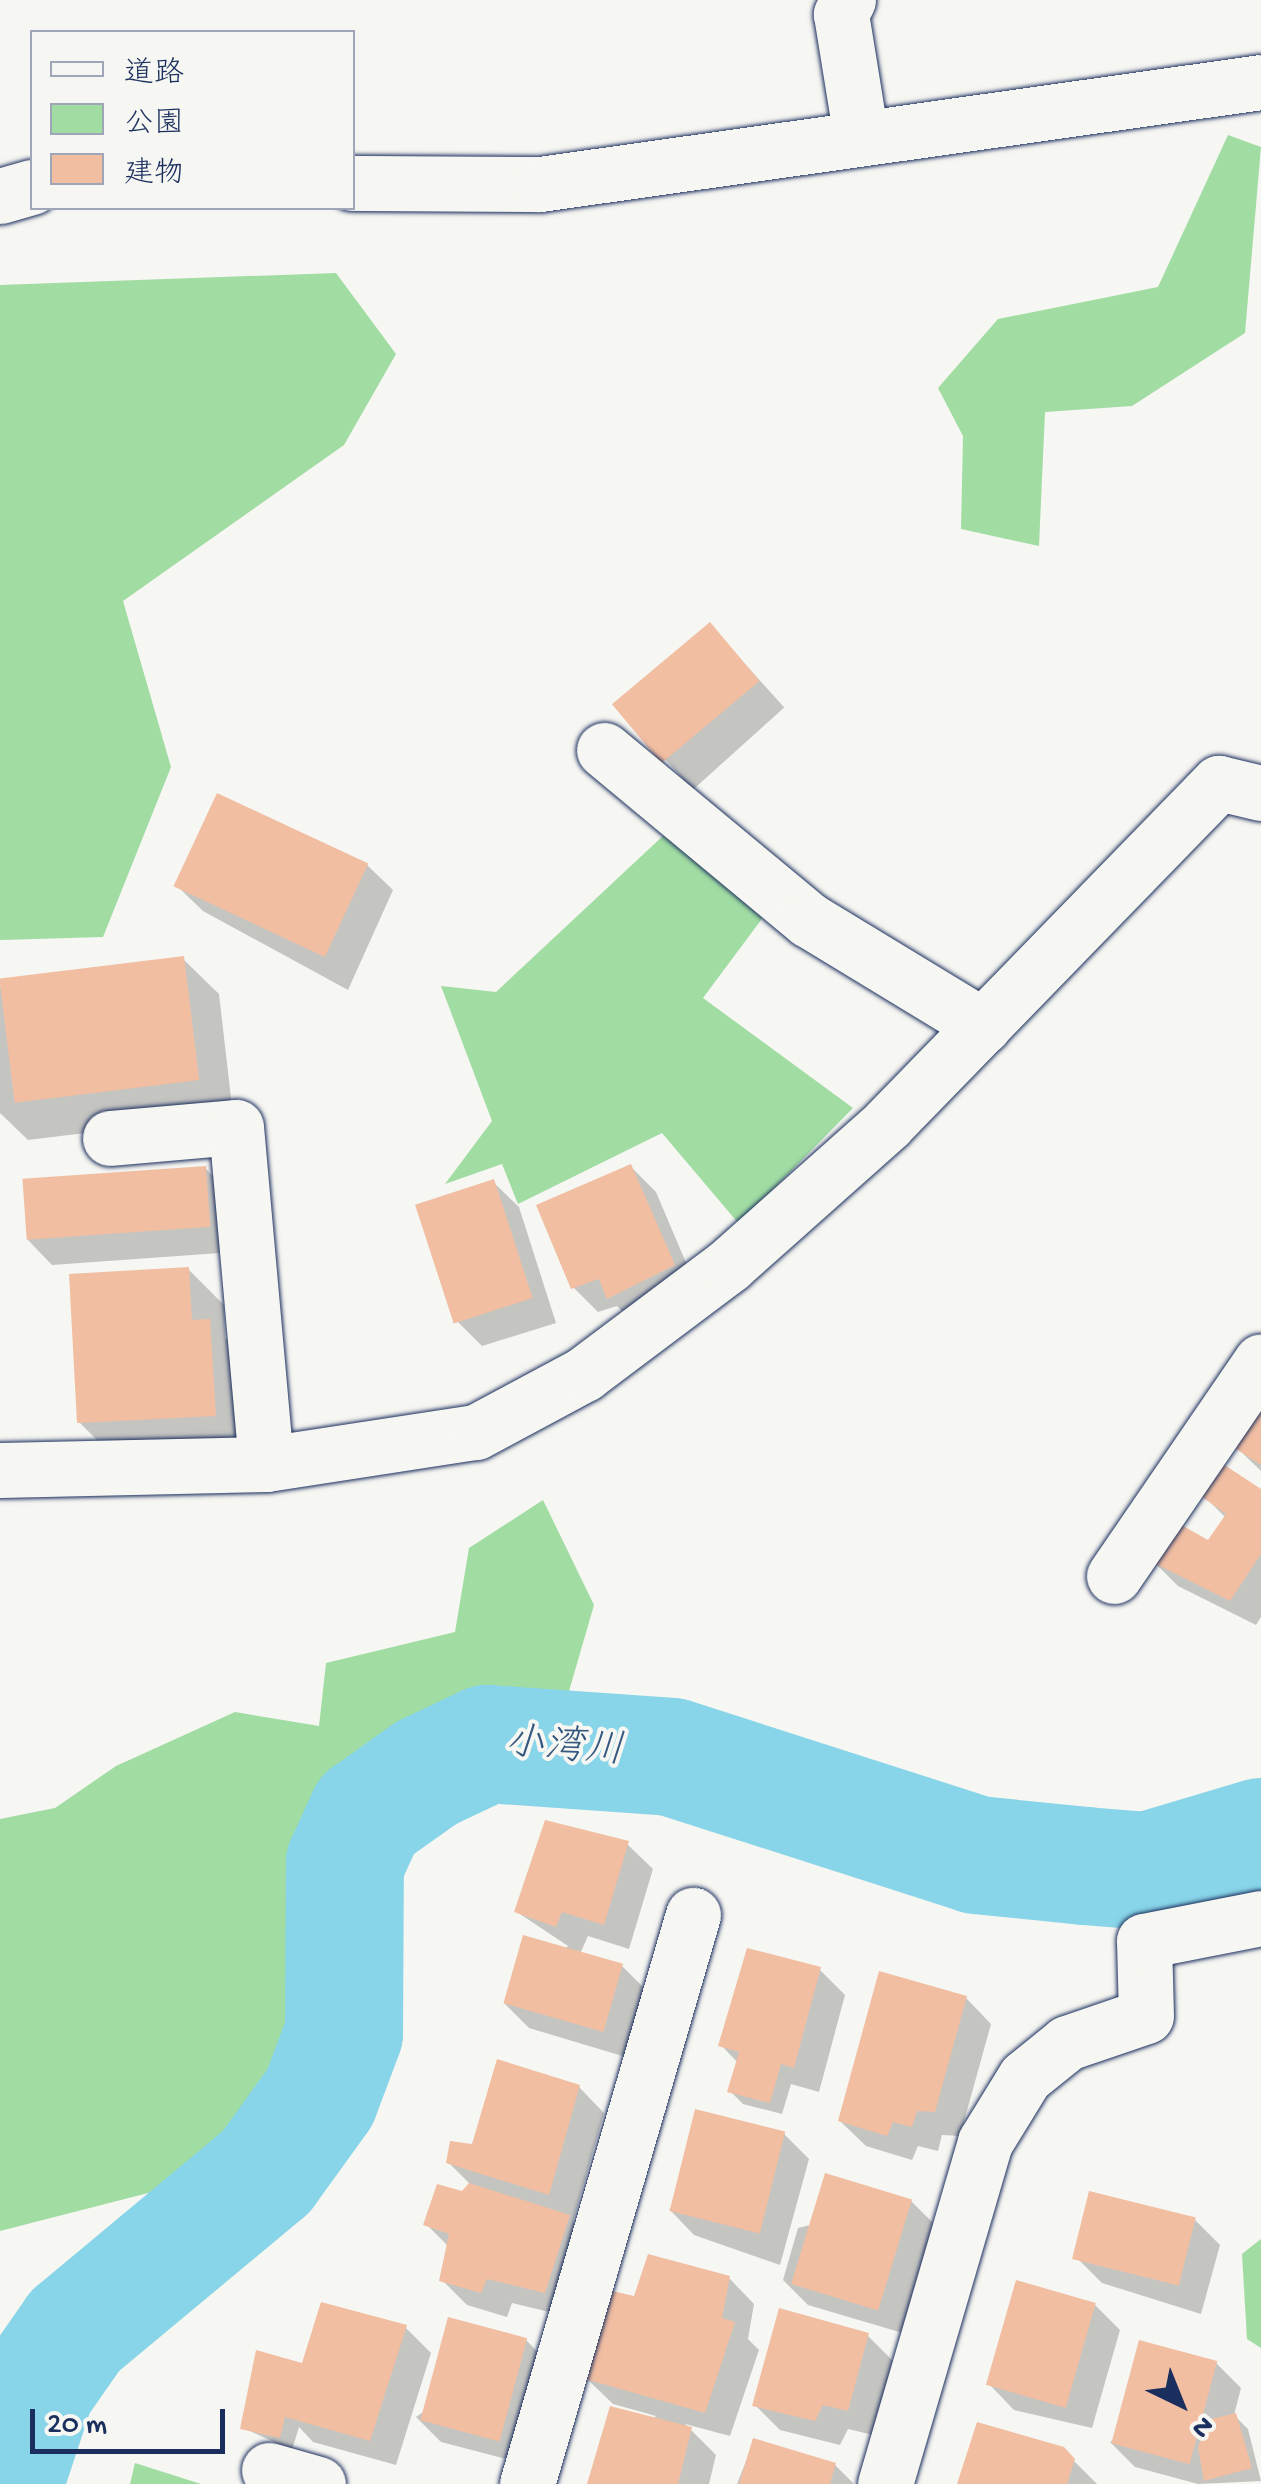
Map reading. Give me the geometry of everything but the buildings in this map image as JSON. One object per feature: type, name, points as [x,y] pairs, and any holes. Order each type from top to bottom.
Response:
[{"type":"street","points":[[848,0],[841,14],[861,138]]},
{"type":"street","points":[[355,183],[540,184],[1261,82]]},
{"type":"street","points":[[0,196],[30,188]]},
{"type":"street","points":[[604,750],[810,920],[983,1026]]},
{"type":"street","points":[[0,1470],[266,1464],[476,1432],[584,1374],[730,1265],[983,1026],[1219,783],[1261,793]]},
{"type":"street","points":[[110,1138],[236,1128],[266,1464]]},
{"type":"street","points":[[1114,1576],[1261,1362]]},
{"type":"street","points":[[527,2484],[693,1915]]},
{"type":"street","points":[[884,2484],[986,2142],[1025,2077],[1066,2043],[1146,2016],[1144,1941],[1261,1918]]},
{"type":"green space","points":[[1228,135],[1261,147],[1245,333],[1132,406],[1045,412],[1039,546],[961,529],[963,436],[938,388],[998,319],[1158,287]]},
{"type":"green space","points":[[336,273],[396,354],[344,445],[123,601],[171,767],[103,937],[0,940],[0,285]]},
{"type":"green space","points":[[665,834],[764,916],[703,998],[853,1108],[739,1224],[662,1133],[518,1204],[502,1164],[445,1184],[492,1121],[441,986],[496,992]]},
{"type":"green space","points":[[543,1500],[594,1605],[565,1705],[459,1707],[383,1756],[318,1821],[305,2014],[268,2114],[152,2192],[0,2231],[0,1819],[55,1808],[116,1766],[235,1712],[319,1726],[326,1663],[455,1632],[469,1548]]},
{"type":"green space","points":[[1261,2239],[1261,2348],[1247,2339],[1242,2254]]},
{"type":"green space","points":[[135,2463],[201,2484],[130,2484]]},
{"type":"waterway","name":"小湾川","points":[[4,2484],[36,2387],[75,2331],[266,2172],[320,2097],[344,2033],[345,1863],[367,1815],[426,1773],[487,1744],[672,1757],[977,1855],[1147,1871],[1261,1837]]}]
